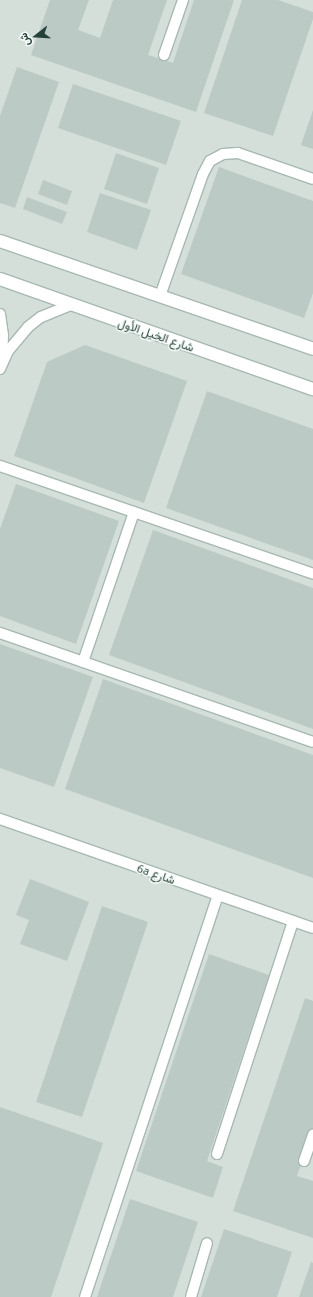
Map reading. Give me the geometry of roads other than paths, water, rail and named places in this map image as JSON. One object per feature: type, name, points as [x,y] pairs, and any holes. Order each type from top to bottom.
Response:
[{"type":"main road","points":[[0,241],[313,349]]},
{"type":"main road","name":"شارع الخيل الأول","points":[[0,279],[70,305],[313,389]]},
{"type":"lane","points":[[164,55],[184,0]]},
{"type":"lane","points":[[160,296],[203,174],[210,161],[223,154],[238,153],[313,179]]},
{"type":"lane","points":[[0,367],[11,347],[28,327],[46,315],[70,305]]},
{"type":"lane","points":[[0,314],[3,335],[0,367]]},
{"type":"lane","points":[[0,466],[313,574]]},
{"type":"lane","points":[[83,662],[134,512]]},
{"type":"lane","points":[[0,633],[313,742]]},
{"type":"lane","name":"6a شارع","points":[[0,819],[313,928]]},
{"type":"lane","points":[[85,1297],[218,895]]},
{"type":"lane","points":[[217,1154],[293,921]]},
{"type":"lane","points":[[304,1162],[313,1134]]},
{"type":"lane","points":[[190,1297],[207,1243]]}]
